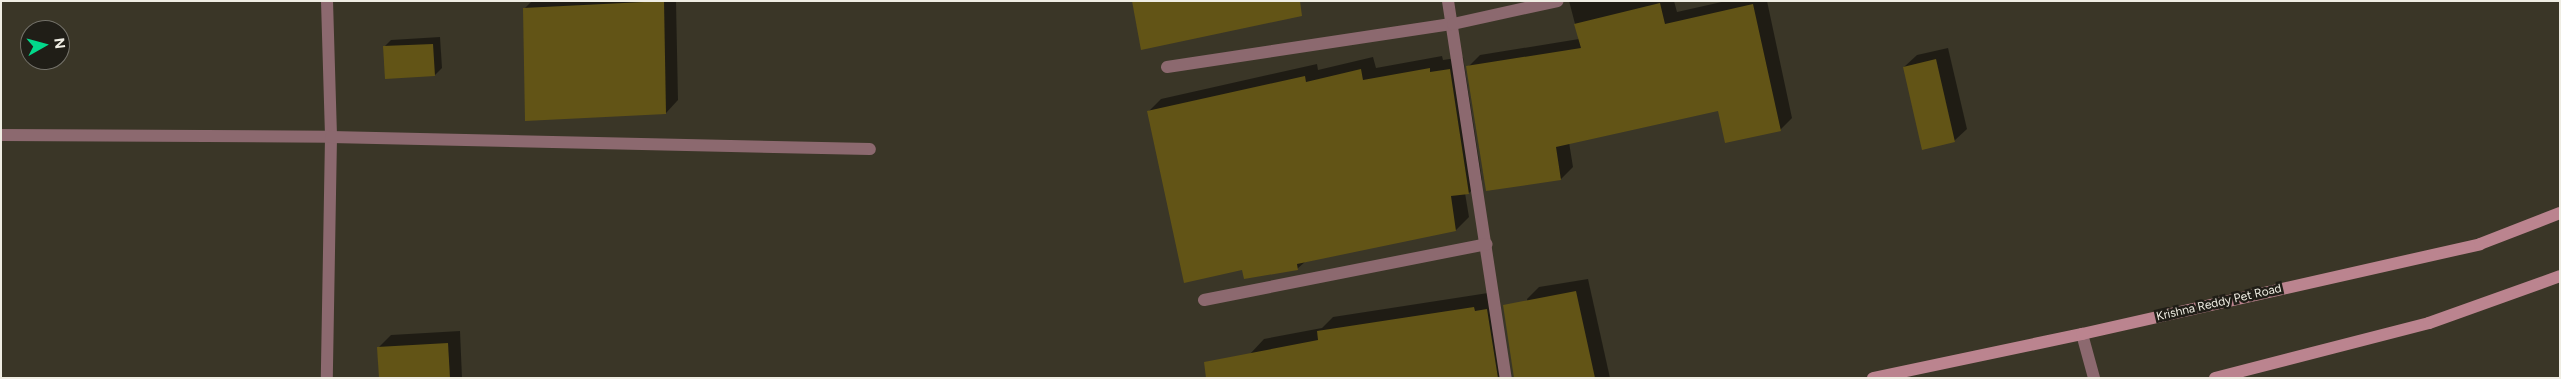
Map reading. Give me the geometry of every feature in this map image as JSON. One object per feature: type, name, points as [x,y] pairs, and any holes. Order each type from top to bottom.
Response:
[{"type":"main road","name":"Krishna Reddy Pet Road","points":[[1873,378],[2082,334],[2480,244],[2560,213]]},
{"type":"main road","points":[[2215,378],[2429,323],[2560,276]]},
{"type":"street","points":[[327,1],[331,137],[327,378]]},
{"type":"street","points":[[1448,1],[1506,378]]},
{"type":"street","points":[[1167,67],[1453,24],[1558,1]]},
{"type":"street","points":[[1,136],[331,137],[870,149]]},
{"type":"street","points":[[1204,300],[1486,244]]},
{"type":"street","points":[[2082,334],[2094,378]]},
{"type":"building","points":[[664,1],[666,114],[525,121],[523,8]]},
{"type":"building","points":[[1132,1],[1300,1],[1302,16],[1141,50]]},
{"type":"building","points":[[1660,3],[1665,24],[1753,4],[1781,131],[1725,143],[1718,111],[1556,147],[1561,180],[1486,191],[1466,66],[1581,48],[1574,24]]},
{"type":"building","points":[[433,44],[435,76],[385,79],[383,46]]},
{"type":"building","points":[[1936,59],[1955,142],[1922,150],[1903,67]]},
{"type":"building","points":[[1430,68],[1430,72],[1450,69],[1469,194],[1451,196],[1456,231],[1297,264],[1298,270],[1244,279],[1242,270],[1184,283],[1147,111],[1305,76],[1306,82],[1361,69],[1363,80]]},
{"type":"building","points":[[1576,291],[1595,378],[1514,378],[1503,305]]},
{"type":"building","points":[[1474,307],[1475,311],[1487,309],[1498,378],[1206,378],[1204,362],[1318,340],[1317,331]]},
{"type":"building","points":[[448,343],[450,378],[379,378],[377,347]]}]
